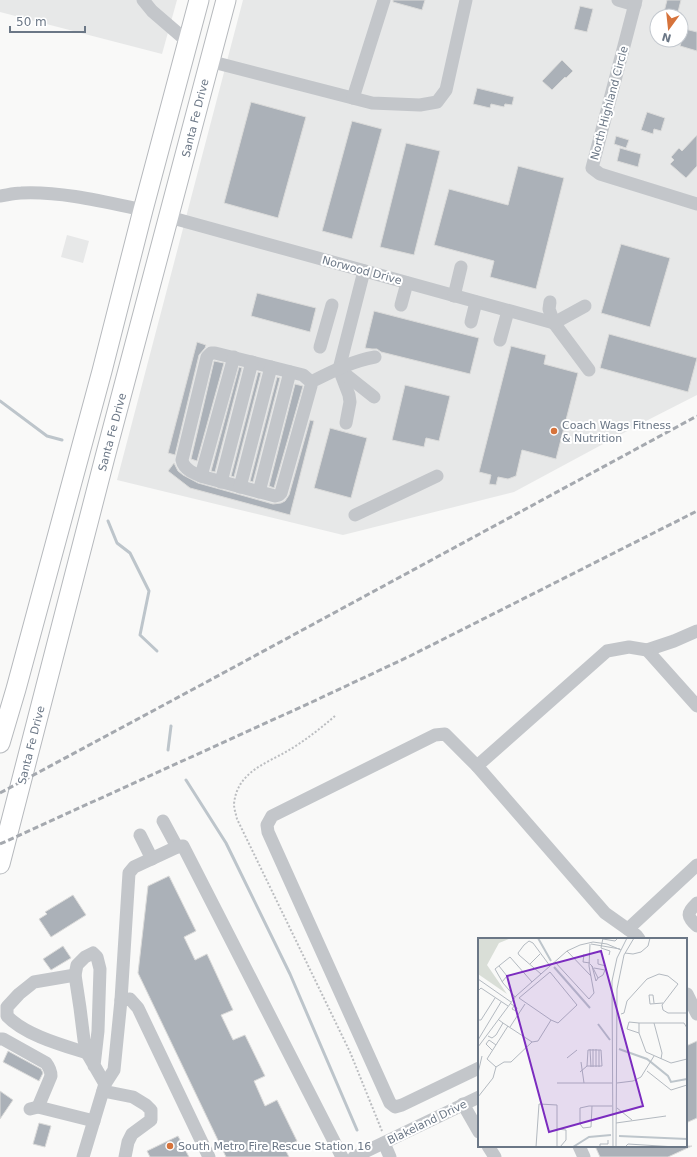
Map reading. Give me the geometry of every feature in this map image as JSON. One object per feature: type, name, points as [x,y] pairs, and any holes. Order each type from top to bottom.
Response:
[{"type":"highway","points":[[0,743],[102,371],[199,0]]},
{"type":"highway","name":"Santa Fe Drive","points":[[0,864],[226,0]]},
{"type":"highway","points":[[157,160],[156,201],[161,211],[169,217]]},
{"type":"street","points":[[143,0],[152,11],[188,42]]},
{"type":"street","points":[[353,98],[384,0]]},
{"type":"street","points":[[209,61],[372,103],[420,105],[438,102],[446,90],[466,0]]},
{"type":"street","points":[[618,0],[635,2]]},
{"type":"street","name":"North Highland Circle","points":[[635,2],[592,168],[600,174],[697,204]]},
{"type":"street","points":[[0,196],[20,192],[62,195],[101,201],[143,210]]},
{"type":"street","name":"Norwood Drive","points":[[169,217],[554,324]]},
{"type":"street","points":[[454,296],[461,268]]},
{"type":"street","points":[[346,423],[350,402],[349,395],[339,369],[364,271]]},
{"type":"street","points":[[401,305],[407,283]]},
{"type":"street","points":[[471,322],[476,302]]},
{"type":"street","points":[[550,302],[549,309],[554,324],[589,370]]},
{"type":"street","points":[[320,347],[332,305]]},
{"type":"street","points":[[554,324],[585,306]]},
{"type":"street","points":[[500,340],[508,311]]},
{"type":"street","points":[[210,353],[303,375],[311,382],[281,493],[279,495],[275,496],[201,476],[195,474],[184,466],[182,460],[207,357],[210,353]]},
{"type":"street","points":[[311,382],[339,369],[368,358],[375,357]]},
{"type":"street","points":[[201,476],[234,358]]},
{"type":"street","points":[[222,482],[252,362]]},
{"type":"street","points":[[240,487],[271,367]]},
{"type":"street","points":[[339,369],[374,398]]},
{"type":"street","points":[[259,492],[290,372]]},
{"type":"street","points":[[355,514],[437,476]]},
{"type":"street","points":[[477,766],[606,652],[629,647],[648,650],[697,632]]},
{"type":"street","points":[[648,650],[697,706]]},
{"type":"street","points":[[478,1068],[402,1105],[395,1107],[390,1103],[268,832],[267,824],[272,816],[435,734],[445,734],[477,766],[606,913],[638,938]]},
{"type":"street","points":[[163,821],[177,847]]},
{"type":"street","points":[[140,835],[152,858]]},
{"type":"street","points":[[84,1157],[104,1088],[114,1070],[121,1000],[129,873],[134,867],[152,858],[177,847],[183,846],[342,1157]]},
{"type":"street","points":[[628,930],[697,865]]},
{"type":"street","points":[[697,903],[688,913],[689,918],[697,926]]},
{"type":"street","points":[[94,1066],[98,1031],[100,969],[97,957],[93,953],[85,957],[77,965],[75,975],[87,1053],[104,1088],[133,1097],[151,1110],[151,1120],[132,1134],[128,1142],[125,1157]]},
{"type":"street","points":[[75,975],[34,982],[19,994],[7,1007],[7,1016],[12,1021],[29,1031],[53,1042],[87,1053]]},
{"type":"street","points":[[690,992],[697,1014]]},
{"type":"street","points":[[121,1000],[130,999],[138,1008],[209,1157]]},
{"type":"street","points":[[0,1039],[3,1039],[46,1063],[50,1068],[51,1076],[34,1108],[94,1121]]},
{"type":"street","name":"Blakeland Drive","points":[[354,1157],[478,1097]]},
{"type":"street","points":[[463,1104],[477,1128]]},
{"type":"street","points":[[384,1143],[390,1157]]},
{"type":"street","points":[[489,1147],[495,1157]]},
{"type":"street","points":[[579,1147],[584,1157]]},
{"type":"shaded area","points":[[0,0],[177,0],[162,54],[0,12]]},
{"type":"shaded area","points":[[243,0],[697,0],[697,395],[514,492],[343,535],[117,480]]},
{"type":"shaded area","points":[[67,235],[89,241],[83,263],[61,257]]},
{"type":"building","points":[[393,0],[425,0],[422,10],[393,2]]},
{"type":"building","points":[[667,0],[681,0],[679,8],[665,8]]},
{"type":"building","points":[[580,6],[593,9],[587,32],[574,29]]},
{"type":"building","points":[[689,30],[697,32],[697,51],[687,48],[689,48]]},
{"type":"building","points":[[562,60],[573,71],[552,90],[542,81]]},
{"type":"building","points":[[477,88],[514,97],[512,105],[505,104],[504,107],[491,104],[490,108],[473,104]]},
{"type":"building","points":[[251,102],[306,117],[278,218],[224,203]]},
{"type":"building","points":[[647,112],[665,118],[661,131],[654,129],[653,134],[641,130]]},
{"type":"building","points":[[352,121],[382,129],[352,239],[322,231]]},
{"type":"building","points":[[697,135],[697,166],[686,178],[670,164],[674,160],[671,157],[679,148],[682,151]]},
{"type":"building","points":[[616,136],[629,140],[626,148],[614,144]]},
{"type":"building","points":[[406,143],[440,151],[414,255],[380,247]]},
{"type":"building","points":[[620,148],[641,154],[638,167],[617,161]]},
{"type":"building","points":[[518,166],[564,178],[536,289],[490,277],[494,261],[434,245],[449,189],[508,205]]},
{"type":"building","points":[[621,244],[670,258],[650,327],[601,313]]},
{"type":"building","points":[[257,293],[316,308],[310,332],[251,316]]},
{"type":"building","points":[[374,311],[479,338],[470,374],[381,352],[377,349],[365,348]]},
{"type":"building","points":[[609,334],[697,358],[688,392],[600,368]]},
{"type":"building","points":[[197,342],[206,345],[199,355],[175,455],[168,453]]},
{"type":"building","points":[[511,346],[546,355],[544,364],[578,373],[556,459],[522,450],[516,476],[508,479],[498,477],[496,485],[489,484],[491,475],[479,472]]},
{"type":"building","points":[[214,361],[224,363],[197,461],[191,459]]},
{"type":"building","points":[[239,367],[242,368],[215,472],[211,471]]},
{"type":"building","points":[[258,372],[261,373],[234,477],[231,476]]},
{"type":"building","points":[[277,377],[280,378],[253,482],[250,481]]},
{"type":"building","points":[[295,384],[303,386],[274,488],[269,486]]},
{"type":"building","points":[[405,385],[450,396],[439,441],[426,438],[424,447],[392,440]]},
{"type":"building","points":[[310,420],[314,421],[290,515],[190,488],[168,471],[174,463],[178,471],[198,483],[273,504],[281,503],[285,501],[289,495]]},
{"type":"building","points":[[330,428],[367,438],[351,498],[314,488]]},
{"type":"building","points":[[169,876],[196,931],[184,937],[195,960],[207,954],[233,1010],[221,1015],[233,1040],[245,1035],[265,1076],[254,1081],[265,1106],[277,1100],[297,1141],[284,1147],[289,1157],[226,1157],[138,973],[148,886]]},
{"type":"building","points":[[73,895],[86,915],[51,937],[39,919],[47,914],[45,912]]},
{"type":"building","points":[[63,946],[71,958],[51,970],[43,959]]},
{"type":"building","points":[[697,1041],[697,1118],[687,1123],[687,1046]]},
{"type":"building","points":[[8,1051],[41,1069],[43,1073],[39,1081],[3,1062]]},
{"type":"building","points":[[0,1091],[13,1100],[0,1119]]},
{"type":"building","points":[[39,1123],[51,1126],[45,1147],[33,1144]]},
{"type":"building","name":"South Metro Fire Rescue Station 16","points":[[178,1136],[189,1157],[150,1157],[147,1151]]},
{"type":"building","points":[[692,1146],[668,1157],[600,1157],[595,1147]]},
{"type":"waterway","points":[[0,401],[47,436],[62,440]]},
{"type":"waterway","points":[[108,521],[117,543],[130,553],[149,591],[140,635],[157,651]]},
{"type":"waterway","points":[[168,750],[171,726]]},
{"type":"waterway","points":[[186,780],[226,843],[290,974],[357,1130]]},
{"type":"railway","points":[[0,793],[697,416]]},
{"type":"railway","points":[[0,844],[410,656],[697,511]]},
{"type":"place","name":"Coach Wags Fitness & Nutrition","points":[[554,431]]},
{"type":"place","name":"South Metro Fire Rescue Station 16","points":[[170,1146]]}]
